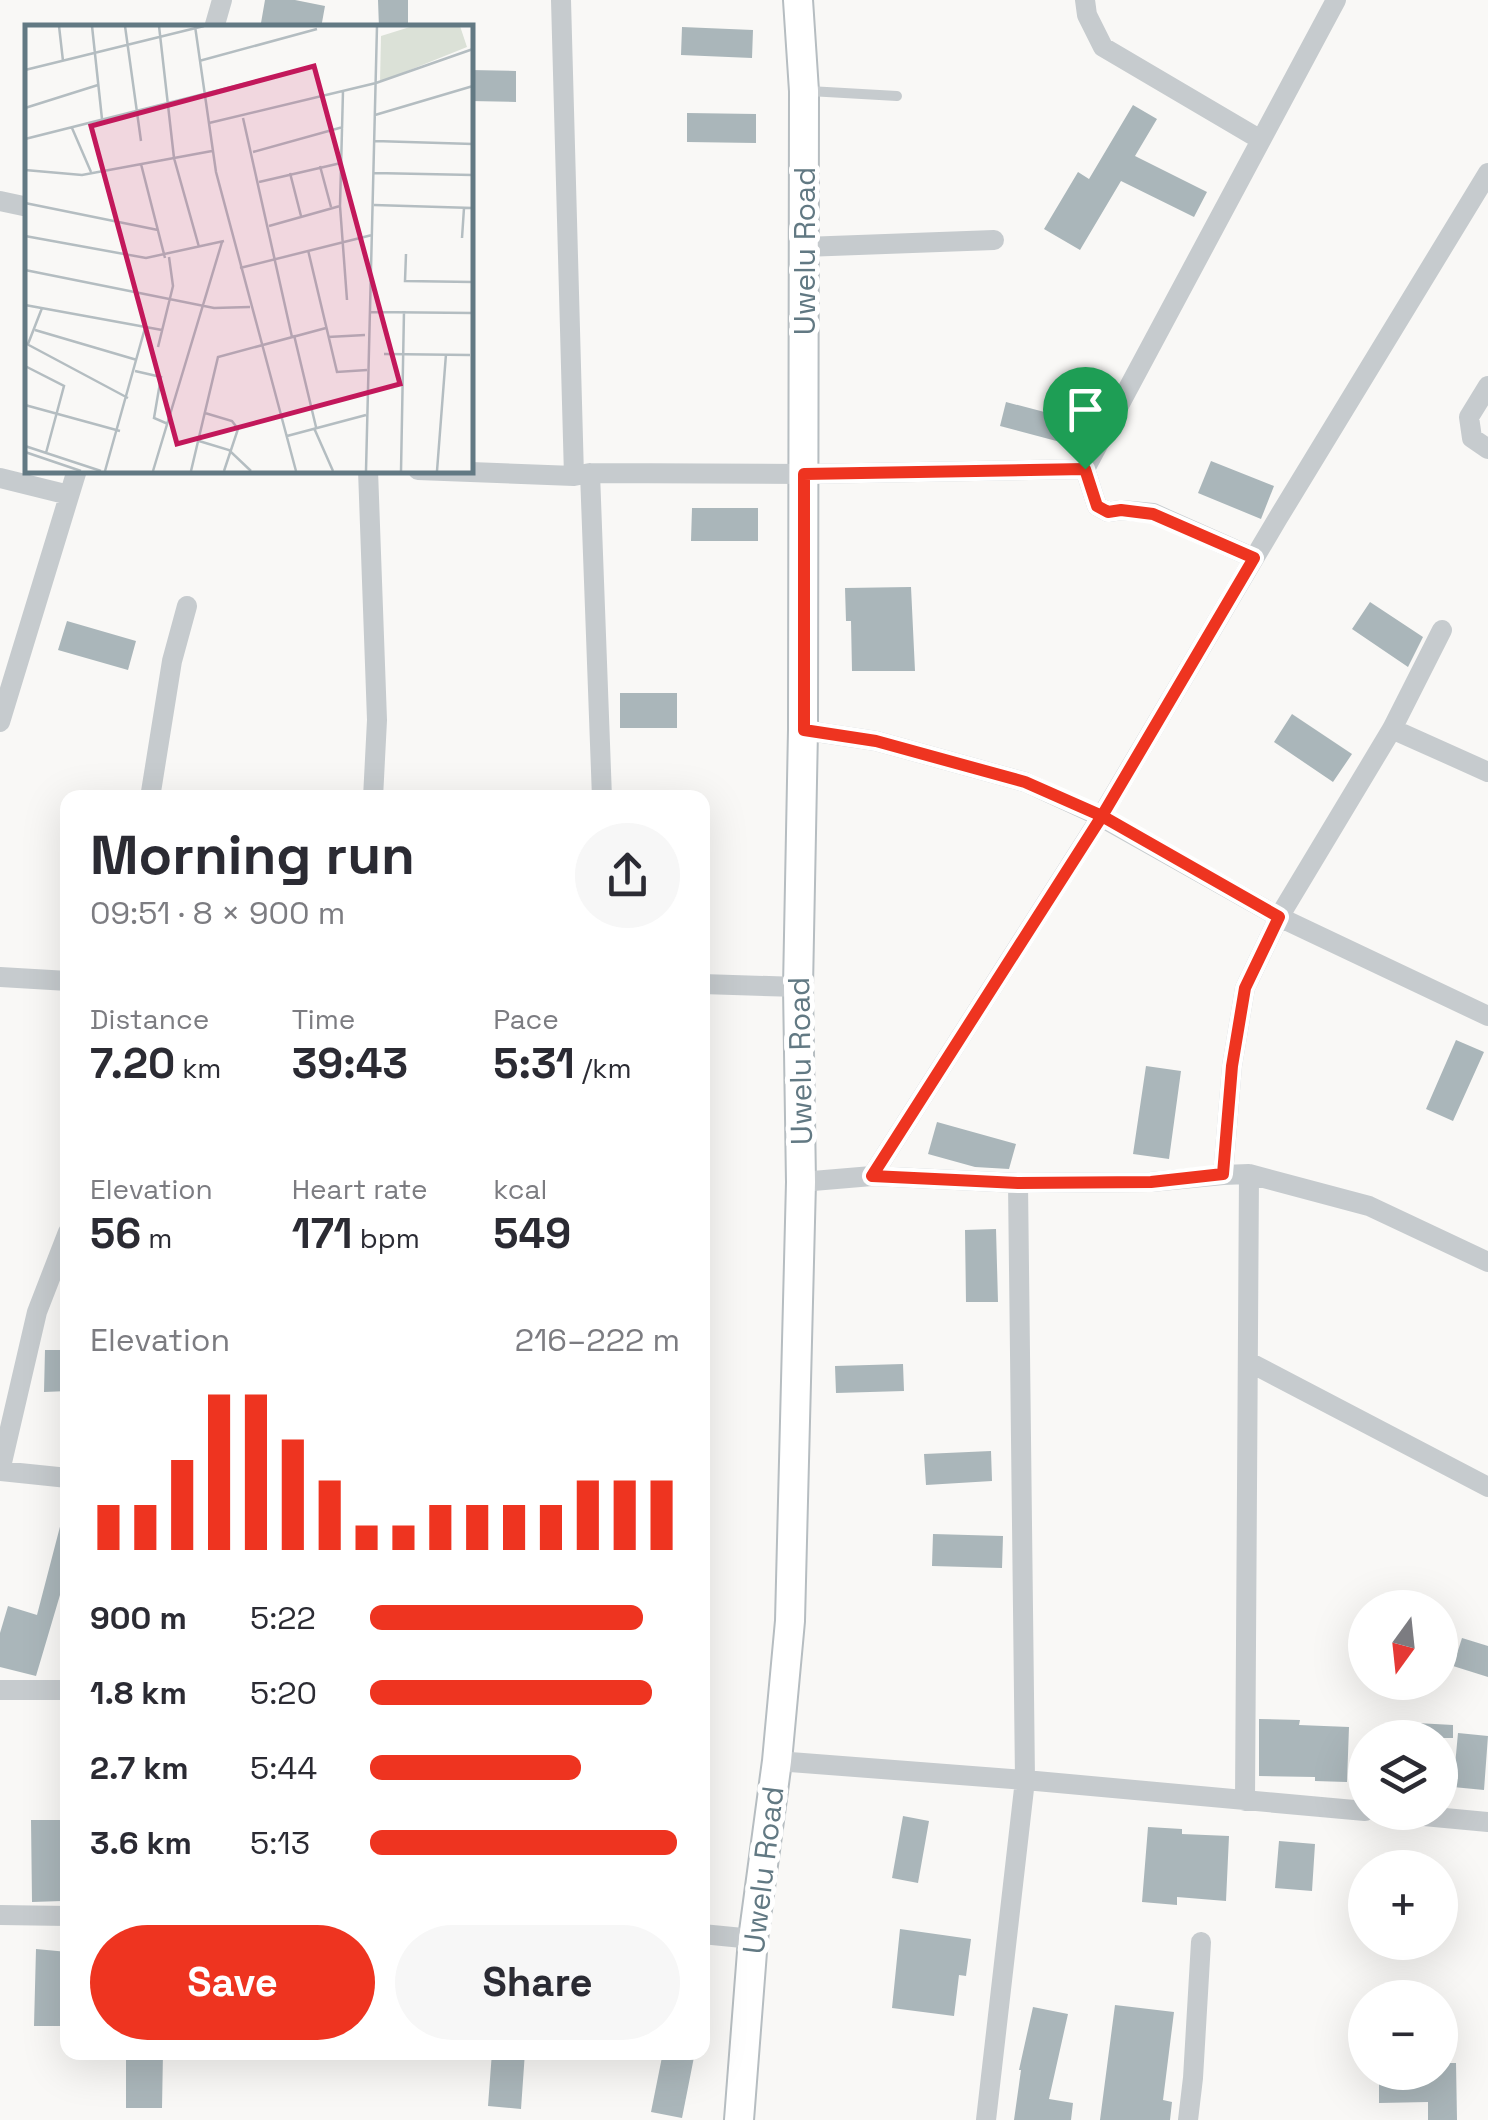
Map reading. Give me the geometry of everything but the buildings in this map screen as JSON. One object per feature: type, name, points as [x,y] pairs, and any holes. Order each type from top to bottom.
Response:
[{"type":"street","points":[[215,25],[222,0]]},
{"type":"street","points":[[561,0],[582,474],[602,790]]},
{"type":"street","name":"Uwelu Road","points":[[739,2120],[753,1939],[777,1761],[790,1620],[802,1182],[798,986],[804,730],[804,90],[798,0]]},
{"type":"street","points":[[1086,0],[1087,15],[1103,47],[1261,140]]},
{"type":"street","points":[[1254,558],[1153,514],[1108,512],[1097,506],[1085,469],[1336,0]]},
{"type":"street","points":[[872,1176],[1102,816],[1488,173]]},
{"type":"street","points":[[0,201],[25,206]]},
{"type":"street","points":[[804,247],[994,240]]},
{"type":"street","points":[[1488,386],[1469,417],[1472,438],[1488,449]]},
{"type":"street","points":[[472,471],[804,474],[1085,469]]},
{"type":"street","points":[[0,722],[76,472]]},
{"type":"street","points":[[368,472],[377,720],[373,790]]},
{"type":"street","points":[[0,478],[69,496]]},
{"type":"street","points":[[151,790],[172,661],[186,606]]},
{"type":"street","points":[[1223,1174],[1232,1066],[1245,988],[1279,917],[1392,729],[1442,630]]},
{"type":"street","points":[[1392,729],[1488,772]]},
{"type":"street","points":[[804,730],[876,741],[1025,782],[1102,816],[1279,917],[1488,1016]]},
{"type":"street","points":[[0,978],[60,981]]},
{"type":"street","points":[[710,984],[798,986]]},
{"type":"street","points":[[802,1182],[872,1176],[1018,1183],[1151,1182],[1249,1174],[1368,1206],[1488,1262]]},
{"type":"street","points":[[1246,1801],[1249,1174]]},
{"type":"street","points":[[986,2120],[1024,1780],[1018,1183]]},
{"type":"street","points":[[60,1253],[37,1312],[0,1471],[60,1477]]},
{"type":"street","points":[[1248,1362],[1488,1487]]},
{"type":"street","points":[[0,1690],[60,1690]]},
{"type":"street","points":[[777,1761],[1348,1810]]},
{"type":"street","points":[[1458,1819],[1488,1822]]},
{"type":"street","points":[[0,1915],[60,1916]]},
{"type":"street","points":[[710,1935],[753,1939]]},
{"type":"street","points":[[1188,2120],[1202,1942]]},
{"type":"lane","points":[[804,90],[898,96]]},
{"type":"route","points":[[1085,469],[804,474],[804,730],[876,741],[1025,782],[1102,816],[872,1176],[1018,1183],[1151,1182],[1223,1174],[1232,1066],[1245,988],[1279,917],[1102,816],[1254,558],[1153,514],[1108,512],[1097,506],[1085,469]]}]
